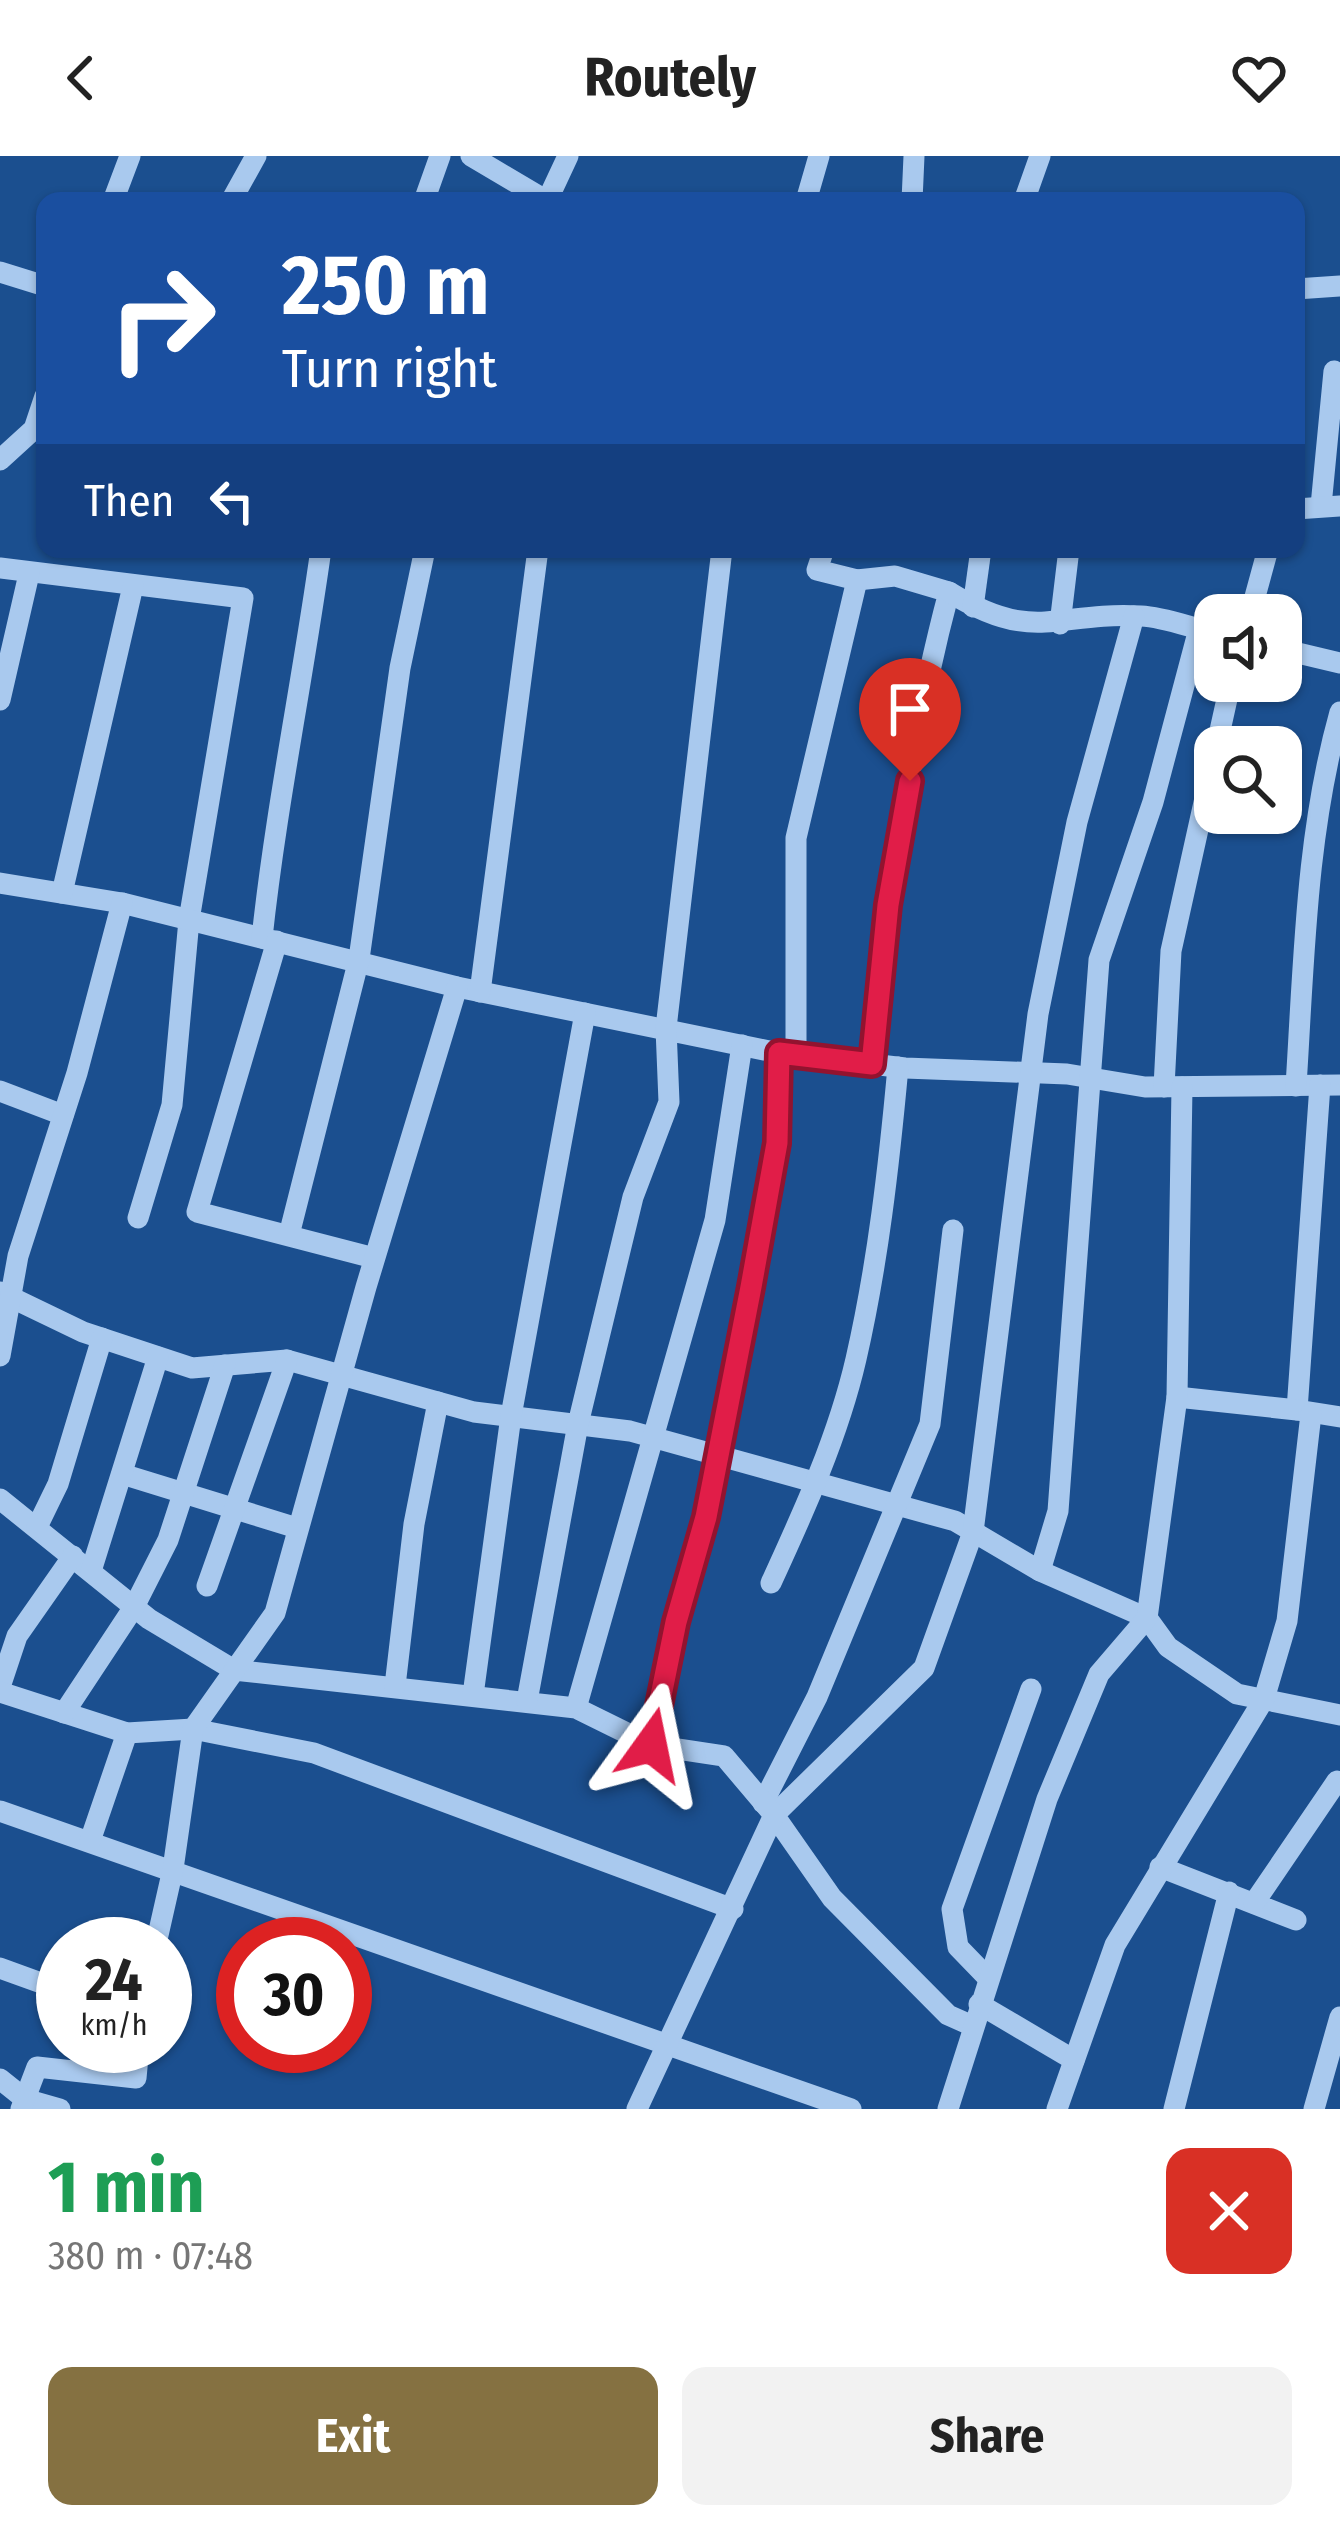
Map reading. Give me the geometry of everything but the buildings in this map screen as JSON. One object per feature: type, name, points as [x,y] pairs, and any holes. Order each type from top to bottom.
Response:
[{"type":"street","points":[[116,192],[130,156]]},
{"type":"street","points":[[236,192],[256,156]]},
{"type":"street","points":[[427,192],[440,156]]},
{"type":"street","points":[[551,192],[568,156]]},
{"type":"street","points":[[809,192],[819,156]]},
{"type":"street","points":[[912,192],[914,156]]},
{"type":"street","points":[[1027,192],[1040,156]]},
{"type":"street","points":[[476,157],[532,192]]},
{"type":"street","points":[[0,272],[36,283]]},
{"type":"street","points":[[1305,288],[1340,286]]},
{"type":"street","points":[[1330,506],[1334,371]]},
{"type":"street","points":[[0,460],[36,423]]},
{"type":"street","points":[[320,558],[292,749],[273,832],[269,939],[197,1212],[374,1258]]},
{"type":"street","points":[[289,1235],[359,959],[400,668],[423,558]]},
{"type":"street","points":[[161,1917],[193,1729],[275,1613],[374,1258],[468,990],[537,558]]},
{"type":"street","points":[[527,1701],[578,1424],[633,1197],[669,1102],[665,1028],[721,558]]},
{"type":"street","points":[[821,558],[817,571],[857,580],[895,576],[949,592],[994,620],[1060,624],[1134,616],[1194,628]]},
{"type":"street","points":[[973,607],[980,558]]},
{"type":"street","points":[[1060,624],[1068,558]]},
{"type":"street","points":[[1256,594],[1266,558]]},
{"type":"street","points":[[0,568],[243,598],[189,920],[172,1106],[138,1218]]},
{"type":"street","points":[[0,700],[29,574]]},
{"type":"street","points":[[651,1745],[717,1454],[777,1143],[787,1053],[796,838],[857,580]]},
{"type":"street","points":[[62,893],[133,586]]},
{"type":"street","points":[[872,1064],[888,905],[932,656],[949,592]]},
{"type":"street","points":[[768,1809],[924,1669],[973,1532],[1028,1072],[1077,822],[1134,616]]},
{"type":"street","points":[[1302,654],[1340,663]]},
{"type":"street","points":[[1040,1571],[1058,1510],[1099,960],[1194,672]]},
{"type":"street","points":[[948,2109],[1047,1798],[1099,1674],[1147,1618],[1177,1397],[1171,951],[1226,702]]},
{"type":"street","points":[[1296,1086],[1309,895],[1326,761],[1340,716]]},
{"type":"street","points":[[0,883],[122,903],[468,990],[787,1053],[898,1067],[1028,1072],[1173,1087],[1330,1085],[1287,1621],[1264,1700],[1115,1945],[1057,2109]]},
{"type":"street","points":[[0,1356],[6,1295],[122,903]]},
{"type":"street","points":[[473,1695],[511,1416],[585,1012]]},
{"type":"street","points":[[576,1708],[715,1220],[742,1045]]},
{"type":"street","points":[[771,1583],[817,1481],[855,1362],[888,1180],[898,1067]]},
{"type":"street","points":[[0,1091],[63,1115]]},
{"type":"street","points":[[637,2109],[733,1909],[768,1809],[930,1424],[953,1230]]},
{"type":"street","points":[[6,1295],[102,1338],[192,1368],[287,1360],[438,1402],[653,1437],[897,1504],[973,1532],[1040,1571],[1147,1618],[1168,1647],[1237,1694],[1340,1715]]},
{"type":"street","points":[[38,1527],[58,1484],[102,1338]]},
{"type":"street","points":[[91,1570],[158,1357]]},
{"type":"street","points":[[207,1586],[287,1360]]},
{"type":"street","points":[[64,1712],[134,1607],[184,1496],[224,1365]]},
{"type":"street","points":[[1177,1397],[1340,1417]]},
{"type":"street","points":[[395,1686],[414,1524],[438,1402]]},
{"type":"street","points":[[122,1474],[236,1513],[297,1528]]},
{"type":"street","points":[[0,1499],[134,1607],[234,1670],[576,1708],[651,1745],[724,1756],[832,1898],[948,2015],[976,2015],[1074,2060]]},
{"type":"street","points":[[73,1556],[17,1636],[0,1689],[127,1733],[193,1729],[314,1753],[733,1909]]},
{"type":"street","points":[[988,1977],[958,1947],[952,1909],[1030,1689]]},
{"type":"street","points":[[90,1841],[127,1733]]},
{"type":"street","points":[[1254,1903],[1337,1781]]},
{"type":"street","points":[[0,1810],[851,2109]]},
{"type":"street","points":[[1160,1867],[1296,1920]]},
{"type":"street","points":[[1174,2109],[1229,1892]]},
{"type":"street","points":[[0,1968],[36,1981]]},
{"type":"street","points":[[1314,2109],[1340,2017]]},
{"type":"street","points":[[23,2104],[36,2069]]},
{"type":"street","points":[[95,2073],[136,2078],[136,2073]]},
{"type":"street","points":[[0,2079],[23,2104],[60,2109]]},
{"type":"route","points":[[651,1745],[676,1622],[706,1517],[751,1287],[777,1143],[779,1053],[872,1064],[888,905],[910,781]]}]
